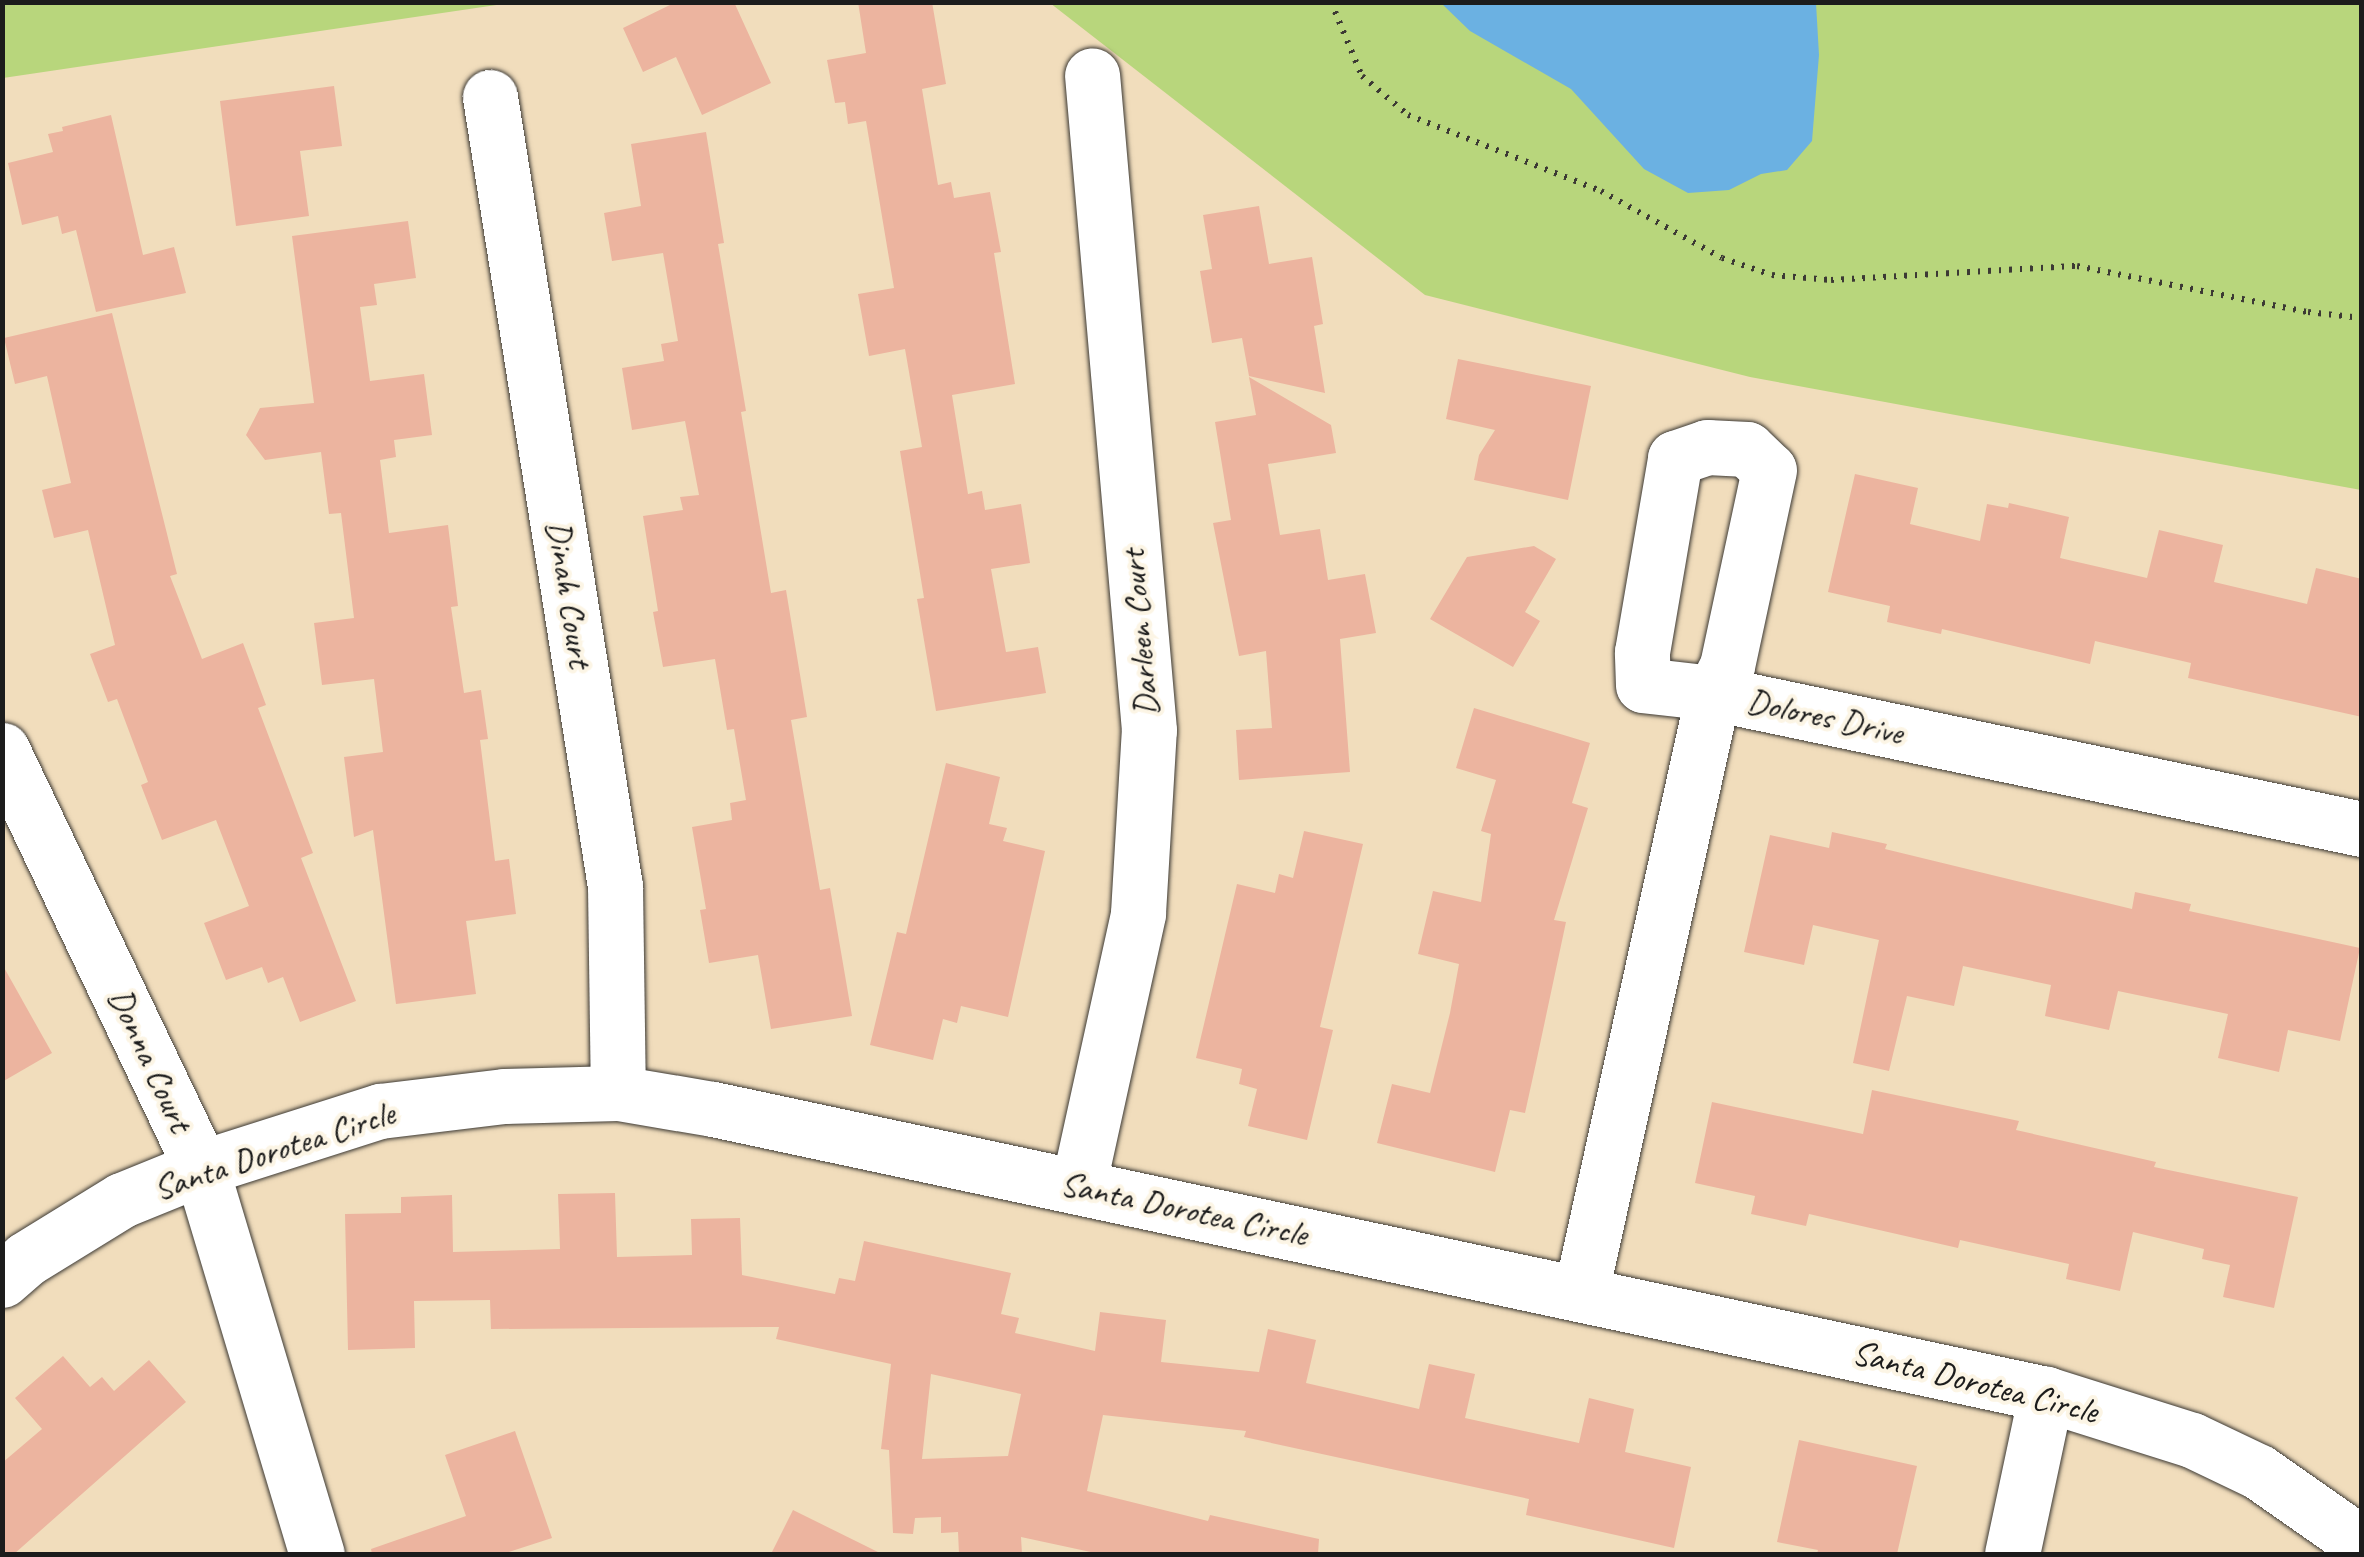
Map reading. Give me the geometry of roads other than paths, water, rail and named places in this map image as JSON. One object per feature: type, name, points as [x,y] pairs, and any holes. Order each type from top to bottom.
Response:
[{"type":"street","name":"Darleen Court","points":[[1078,1187],[1138,912],[1149,730],[1092,75]]},
{"type":"street","name":"Dinah Court","points":[[490,97],[616,886],[618,1093]]},
{"type":"street","name":"Dolores Drive","points":[[1580,1292],[1713,693],[2362,828]]},
{"type":"street","name":"Donna Court","points":[[2,750],[202,1168],[318,1554]]},
{"type":"street","name":"Santa Dorotea Circle","points":[[2,1280],[26,1259],[122,1200],[202,1168],[380,1111],[504,1096],[618,1093],[714,1109],[2046,1394],[2209,1448],[2259,1472],[2362,1544]]},
{"type":"street","points":[[2012,1554],[2046,1394]]},
{"type":"water","points":[[1441,3],[1816,3],[1819,55],[1812,141],[1787,170],[1761,174],[1729,190],[1688,193],[1644,169],[1571,89],[1470,31]]}]
